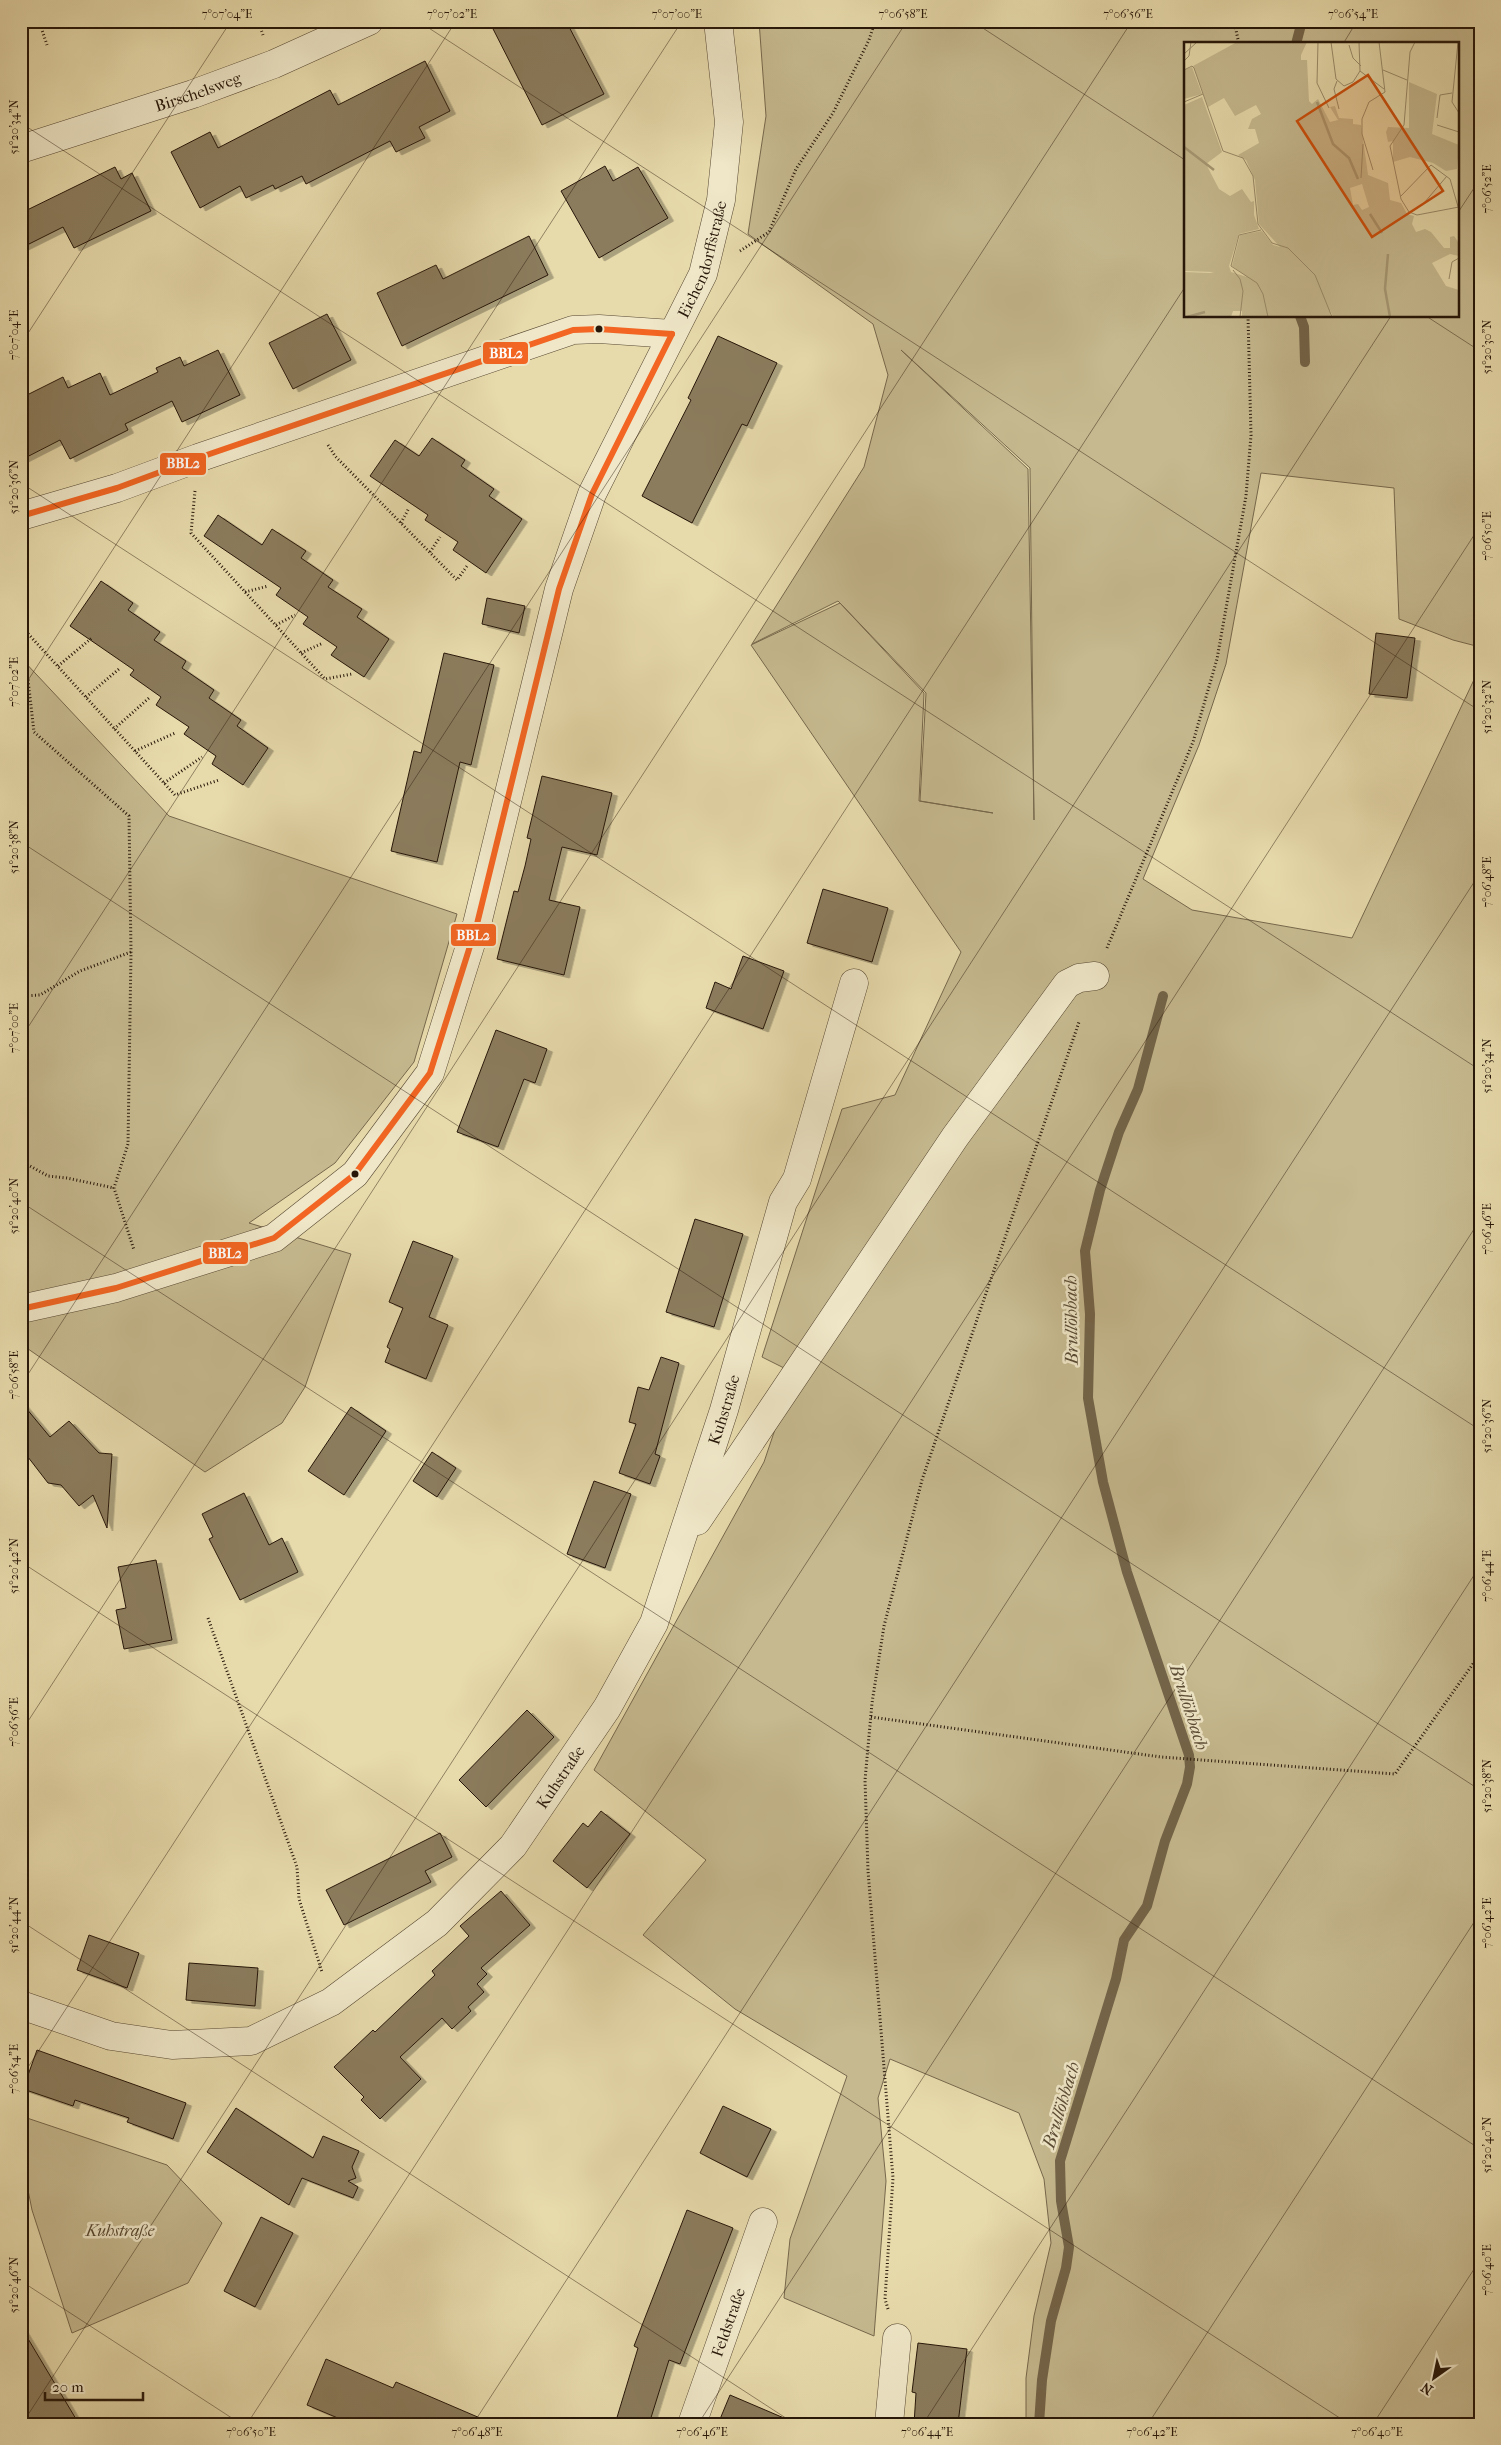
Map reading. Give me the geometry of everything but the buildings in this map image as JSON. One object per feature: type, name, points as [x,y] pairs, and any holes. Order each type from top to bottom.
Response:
[{"type":"street","name":"Birschelsweg","points":[[21,149],[211,87],[274,64],[369,21]]},
{"type":"street","name":"Eichendorffstraße","points":[[21,1309],[116,1288],[274,1238],[355,1174],[430,1073],[477,924],[559,589],[592,494],[703,274],[721,200],[729,122],[718,21]]},
{"type":"street","points":[[21,516],[117,488],[198,458],[572,330],[599,329],[672,334]]},
{"type":"street","points":[[676,1552],[851,1288],[955,1137],[1067,984],[1079,978],[1095,976]]},
{"type":"street","name":"Kuhstraße","points":[[21,2005],[111,2036],[172,2045],[251,2041],[331,2002],[437,1924],[513,1846],[607,1708],[654,1623],[724,1410],[783,1202],[797,1179],[854,983]]},
{"type":"street","name":"Feldstraße","points":[[692,2424],[763,2222]]},
{"type":"street","points":[[889,2424],[897,2338]]},
{"type":"path","points":[[39,21],[47,45]]},
{"type":"path","points":[[703,274],[769,232],[796,169],[833,113],[869,40],[875,21]]},
{"type":"path","points":[[1234,21],[1239,42]]},
{"type":"path","points":[[897,2338],[884,2299],[893,2178],[868,1870],[865,1780],[871,1717],[884,1626],[922,1480],[1095,976],[1192,742],[1217,659],[1246,496],[1251,435],[1248,318]]},
{"type":"path","points":[[310,420],[335,456],[457,580],[467,566]]},
{"type":"path","points":[[198,458],[191,533],[325,679],[352,674]]},
{"type":"path","points":[[401,523],[409,508]]},
{"type":"path","points":[[430,552],[440,537]]},
{"type":"path","points":[[245,592],[268,586]]},
{"type":"path","points":[[276,626],[295,615]]},
{"type":"path","points":[[21,626],[175,796],[219,780]]},
{"type":"path","points":[[58,666],[93,637]]},
{"type":"path","points":[[301,653],[323,643]]},
{"type":"path","points":[[86,697],[120,669]]},
{"type":"path","points":[[21,672],[28,680],[34,732],[129,816],[131,952],[128,1144],[114,1188],[143,1279]]},
{"type":"path","points":[[114,728],[149,698]]},
{"type":"path","points":[[135,751],[175,733]]},
{"type":"path","points":[[164,783],[202,757]]},
{"type":"path","points":[[21,996],[40,995],[80,971],[131,952]]},
{"type":"path","points":[[21,1161],[48,1176],[114,1188]]},
{"type":"path","points":[[208,1618],[297,1867],[299,1899],[331,2002]]},
{"type":"path","points":[[871,1717],[1161,1757],[1396,1774],[1480,1654]]},
{"type":"green space","points":[[759,21],[1480,21],[1480,647],[1453,640],[1399,619],[1394,488],[1261,473],[1226,664],[1199,745],[1143,879],[1192,910],[1352,938],[1480,667],[1480,2424],[1026,2424],[1026,2378],[1034,2316],[1051,2243],[1044,2179],[1019,2113],[890,2059],[878,2098],[886,2181],[874,2336],[784,2298],[790,2239],[847,2076],[735,2009],[643,1935],[706,1860],[594,1770],[764,1462],[794,1373],[762,1357],[842,1109],[895,1095],[961,952],[751,645],[840,603],[838,601],[752,644],[864,467],[888,375],[873,324],[748,234],[766,116]],"holes":[[[901,350],[1030,468],[1034,820],[1028,469]],[[840,603],[926,693],[920,801],[993,813],[919,801],[924,693]]]},
{"type":"green space","points":[[21,658],[169,816],[457,914],[414,1062],[335,1163],[249,1223],[351,1254],[305,1387],[282,1423],[205,1472],[21,1344]]},
{"type":"green space","name":"Kuhstraße","points":[[21,2116],[167,2165],[222,2223],[188,2283],[72,2333],[32,2210],[21,2155]]},
{"type":"waterway","name":"Brullöhbach","points":[[1297,42],[1302,21]]},
{"type":"waterway","name":"Brullöhbach","points":[[1301,318],[1304,327],[1305,362]]},
{"type":"waterway","name":"Brullöhbach","points":[[1039,2424],[1042,2380],[1051,2321],[1066,2268],[1069,2247],[1061,2201],[1060,2161],[1116,1979],[1124,1940],[1147,1906],[1165,1841],[1187,1784],[1190,1767],[1189,1755],[1127,1572],[1103,1482],[1088,1398],[1090,1314],[1085,1251],[1100,1190],[1119,1132],[1138,1089],[1163,996]]},
{"type":"transit line","name":"BBL2","points":[[21,516],[117,488],[198,458],[573,330],[599,329],[672,334]]},
{"type":"transit line","name":"BBL2","points":[[21,1309],[116,1288],[274,1238],[355,1174],[430,1073],[477,924],[559,589],[592,494],[672,334]]}]
